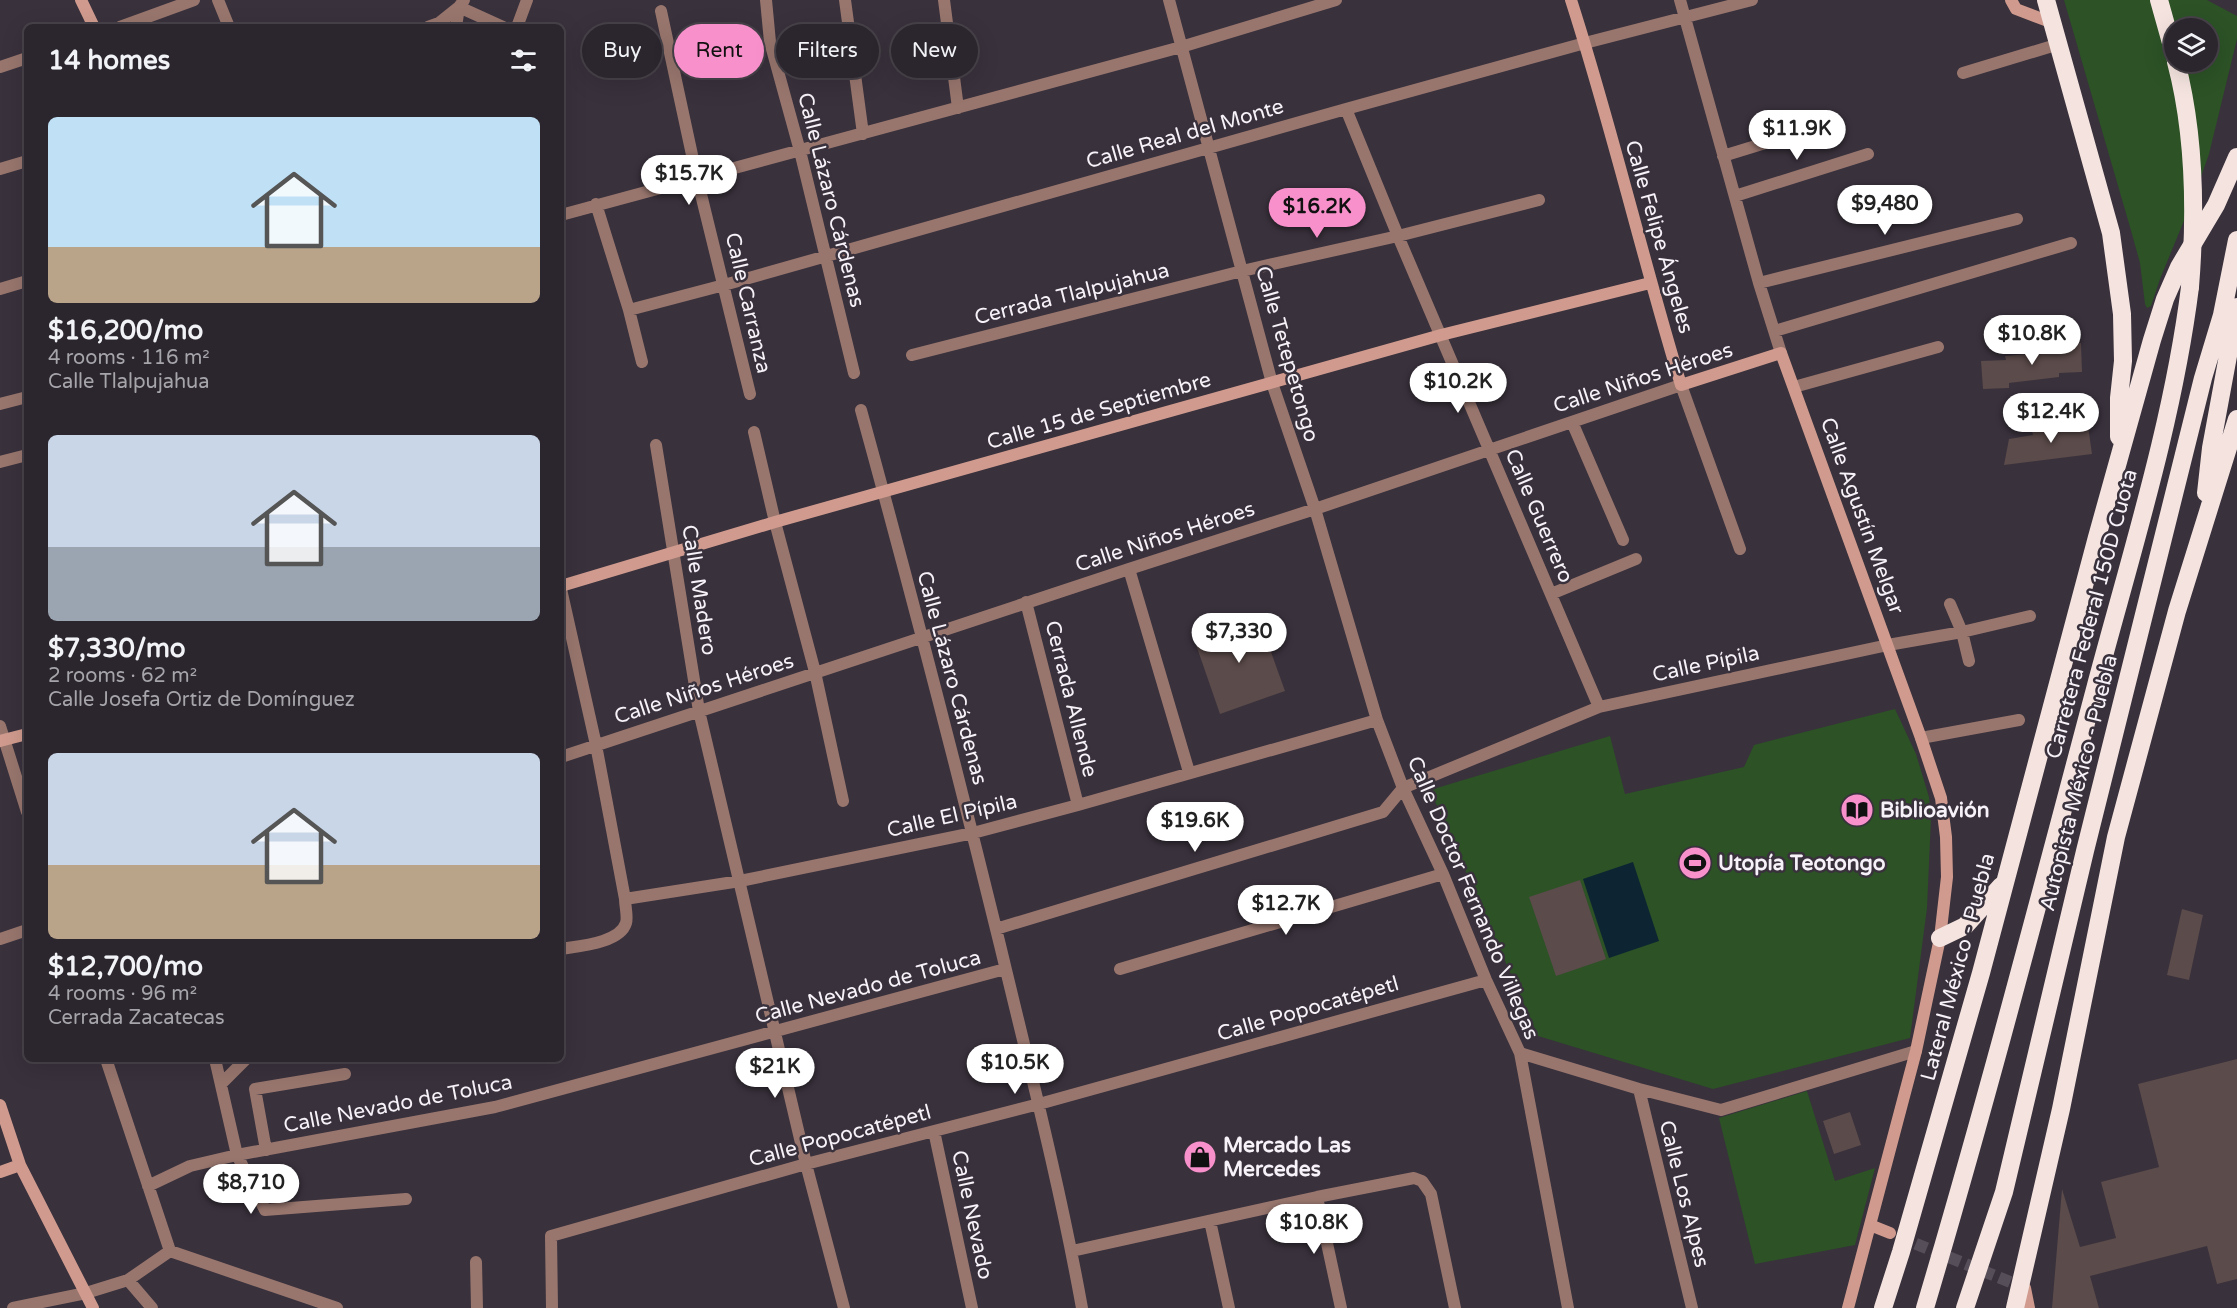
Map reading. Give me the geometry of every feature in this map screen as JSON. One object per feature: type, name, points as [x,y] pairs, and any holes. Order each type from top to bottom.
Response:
[{"type":"highway","points":[[2046,0],[2108,216],[2120,286],[2123,361],[2119,398],[2118,463]]},
{"type":"highway","points":[[2159,0],[2164,18]]},
{"type":"highway","name":"Carretera Federal 150D Cuota","points":[[1925,1308],[2026,949],[2173,391],[2190,287],[2194,235],[2192,168],[2186,114],[2178,72]]},
{"type":"highway","points":[[2118,463],[2165,299],[2179,267],[2216,205],[2237,157]]},
{"type":"highway","name":"Autopista México - Puebla","points":[[1965,1308],[2004,1192],[2166,525],[2203,378],[2222,315],[2237,240]]},
{"type":"highway","points":[[2202,531],[2211,448],[2237,306]]},
{"type":"highway","points":[[2015,1308],[2061,1109],[2116,837],[2177,611],[2237,420]]},
{"type":"highway","points":[[2226,456],[2237,432]]},
{"type":"highway","name":"Lateral México - Puebla","points":[[1883,1308],[1981,973],[2118,463]]},
{"type":"highway","points":[[1940,938],[1965,926],[2004,882]]},
{"type":"street","points":[[81,0],[93,24]]},
{"type":"street","points":[[128,24],[194,0]]},
{"type":"street","points":[[218,0],[228,24]]},
{"type":"street","points":[[518,24],[527,0]]},
{"type":"street","name":"Calle Lázaro Cárdenas","points":[[766,0],[770,42],[800,151],[854,374]]},
{"type":"street","points":[[845,0],[863,134]]},
{"type":"street","points":[[944,0],[958,108]]},
{"type":"street","name":"Calle Tetepetongo","points":[[1169,0],[1272,383],[1315,510]]},
{"type":"street","points":[[564,214],[1181,47],[1336,0]]},
{"type":"street","name":"Calle Felipe Ángeles","points":[[1571,0],[1681,385],[1740,549]]},
{"type":"street","name":"Calle Agustín Melgar","points":[[1680,0],[1759,283],[1781,353],[1888,645],[1941,798],[1946,837],[1947,877],[1940,938],[1916,1051],[1848,1308]]},
{"type":"street","name":"Calle Real del Monte","points":[[629,310],[1585,43],[1752,0]]},
{"type":"street","points":[[2011,0],[2016,9],[2053,23]]},
{"type":"street","points":[[436,24],[462,4]]},
{"type":"street","points":[[457,24],[462,4]]},
{"type":"street","points":[[462,4],[498,24]]},
{"type":"street","name":"Calle Carranza","points":[[661,11],[750,394]]},
{"type":"street","points":[[1962,73],[2058,44]]},
{"type":"street","points":[[0,67],[24,59]]},
{"type":"street","name":"Calle Guerrero","points":[[1346,109],[1599,707]]},
{"type":"street","points":[[1723,156],[1817,127]]},
{"type":"street","points":[[1736,196],[1869,153]]},
{"type":"street","points":[[0,169],[24,162]]},
{"type":"street","points":[[1398,236],[1539,200]]},
{"type":"street","points":[[597,204],[642,362]]},
{"type":"street","points":[[1759,283],[2017,219]]},
{"type":"street","name":"Cerrada Tlalpujahua","points":[[912,355],[1242,271],[1398,236]]},
{"type":"street","points":[[1774,331],[2071,243]]},
{"type":"street","points":[[0,289],[24,282]]},
{"type":"street","name":"Calle 15 de Septiembre","points":[[564,586],[775,522],[1441,335],[1650,283]]},
{"type":"street","points":[[1794,387],[1938,347]]},
{"type":"street","name":"Calle Niños Héroes","points":[[564,756],[1129,568],[1315,510],[1781,353]]},
{"type":"street","points":[[0,404],[24,398]]},
{"type":"street","name":"Calle Lázaro Cárdenas","points":[[861,410],[973,833],[1039,1104],[1072,1251],[1082,1308]]},
{"type":"street","points":[[1572,422],[1623,540]]},
{"type":"street","points":[[754,432],[775,522],[815,672],[843,801]]},
{"type":"street","name":"Calle Madero","points":[[656,445],[699,711],[806,1164],[844,1308]]},
{"type":"street","points":[[0,462],[24,456]]},
{"type":"street","name":"Calle Doctor Fernando Villegas","points":[[1315,510],[1377,720],[1403,788],[1443,874],[1486,980],[1520,1053],[1568,1308]]},
{"type":"street","points":[[1551,594],[1636,559]]},
{"type":"street","points":[[1129,568],[1189,772]]},
{"type":"street","points":[[564,601],[596,745],[625,899],[627,922],[621,934],[564,948]]},
{"type":"street","name":"Cerrada Allende","points":[[1026,602],[1078,805]]},
{"type":"street","points":[[1950,604],[1962,632],[1969,662]]},
{"type":"street","name":"Calle Pípila","points":[[1403,788],[1599,707],[2030,616]]},
{"type":"street","name":"Calle El Pípila","points":[[625,899],[740,881],[973,833],[1377,720]]},
{"type":"street","points":[[1921,738],[2019,720]]},
{"type":"street","points":[[0,726],[2,740],[24,803]]},
{"type":"street","points":[[2,740],[24,735]]},
{"type":"street","name":"Calle Nevado de Toluca","points":[[996,928],[1383,812],[1403,788]]},
{"type":"street","points":[[1120,969],[1443,874]]},
{"type":"street","points":[[0,939],[24,931]]},
{"type":"street","name":"Calle Nevado de Toluca","points":[[148,1186],[190,1166],[237,1155],[495,1107],[1005,969]]},
{"type":"street","name":"Calle Popocatépetl","points":[[552,1308],[551,1236],[806,1164],[1039,1104],[1486,980]]},
{"type":"street","points":[[1520,1053],[1639,1089],[1720,1110],[1916,1051]]},
{"type":"street","points":[[107,1062],[170,1251]]},
{"type":"street","points":[[216,1062],[237,1155],[265,1210],[406,1199]]},
{"type":"street","points":[[222,1083],[243,1062]]},
{"type":"street","points":[[266,1150],[255,1089],[345,1074]]},
{"type":"street","name":"Calle Los Alpes","points":[[1639,1089],[1692,1308]]},
{"type":"street","points":[[0,1105],[20,1166],[93,1308]]},
{"type":"street","name":"Calle Nevado","points":[[934,1131],[972,1308]]},
{"type":"street","points":[[0,1172],[20,1166]]},
{"type":"street","points":[[1072,1251],[1405,1179],[1422,1181],[1431,1194],[1455,1308]]},
{"type":"street","points":[[1317,1197],[1341,1308]]},
{"type":"street","points":[[1210,1221],[1229,1308]]},
{"type":"street","points":[[1870,1225],[1890,1233]]},
{"type":"street","points":[[13,1308],[86,1293],[128,1280],[170,1251]]},
{"type":"street","points":[[170,1251],[337,1308]]},
{"type":"street","points":[[476,1262],[477,1308]]},
{"type":"street","points":[[128,1280],[152,1308]]},
{"type":"street","points":[[2025,1288],[2029,1308]]},
{"type":"green space","points":[[2064,0],[2207,0],[2237,16],[2237,39],[2209,154],[2151,306],[2147,308],[2140,263]]},
{"type":"green space","name":"Utopía Teotongo","points":[[1895,709],[1916,754],[1929,797],[1931,818],[1927,908],[1910,1038],[1713,1089],[1538,1036],[1430,790],[1610,736],[1625,794],[1744,767],[1754,745]]},
{"type":"green space","points":[[1807,1091],[1835,1181],[1875,1168],[1855,1245],[1755,1264],[1719,1118]]},
{"type":"water","points":[[1633,862],[1659,941],[1609,958],[1583,879]]},
{"type":"building","points":[[2081,343],[2082,372],[2059,373],[2059,377],[2009,383],[2009,388],[1983,389],[1981,361],[2006,360],[2005,356],[2029,354],[2029,350],[2054,349],[2054,345]]},
{"type":"building","points":[[2087,419],[2092,454],[2004,465],[2009,439],[2033,435],[2032,431],[2053,428],[2052,424]]},
{"type":"building","points":[[1257,613],[1285,691],[1220,714],[1193,636]]},
{"type":"building","points":[[1580,880],[1606,959],[1556,976],[1529,897]]},
{"type":"building","points":[[2182,909],[2203,915],[2189,980],[2167,975]]},
{"type":"building","points":[[2237,1059],[2237,1279],[2217,1284],[2207,1246],[2090,1276],[2099,1308],[2052,1308],[2062,1189],[2080,1247],[2116,1238],[2101,1182],[2159,1167],[2138,1084]]},
{"type":"building","points":[[1850,1112],[1861,1145],[1834,1154],[1823,1121]]},
{"type":"tunnel","points":[[1899,1237],[2025,1288]]},
{"type":"place","name":"Biblioavión","points":[[1857,810]]},
{"type":"place","name":"Utopía Teotongo","points":[[1695,863]]},
{"type":"place","name":"Mercado Las Mercedes","points":[[1200,1157]]}]
